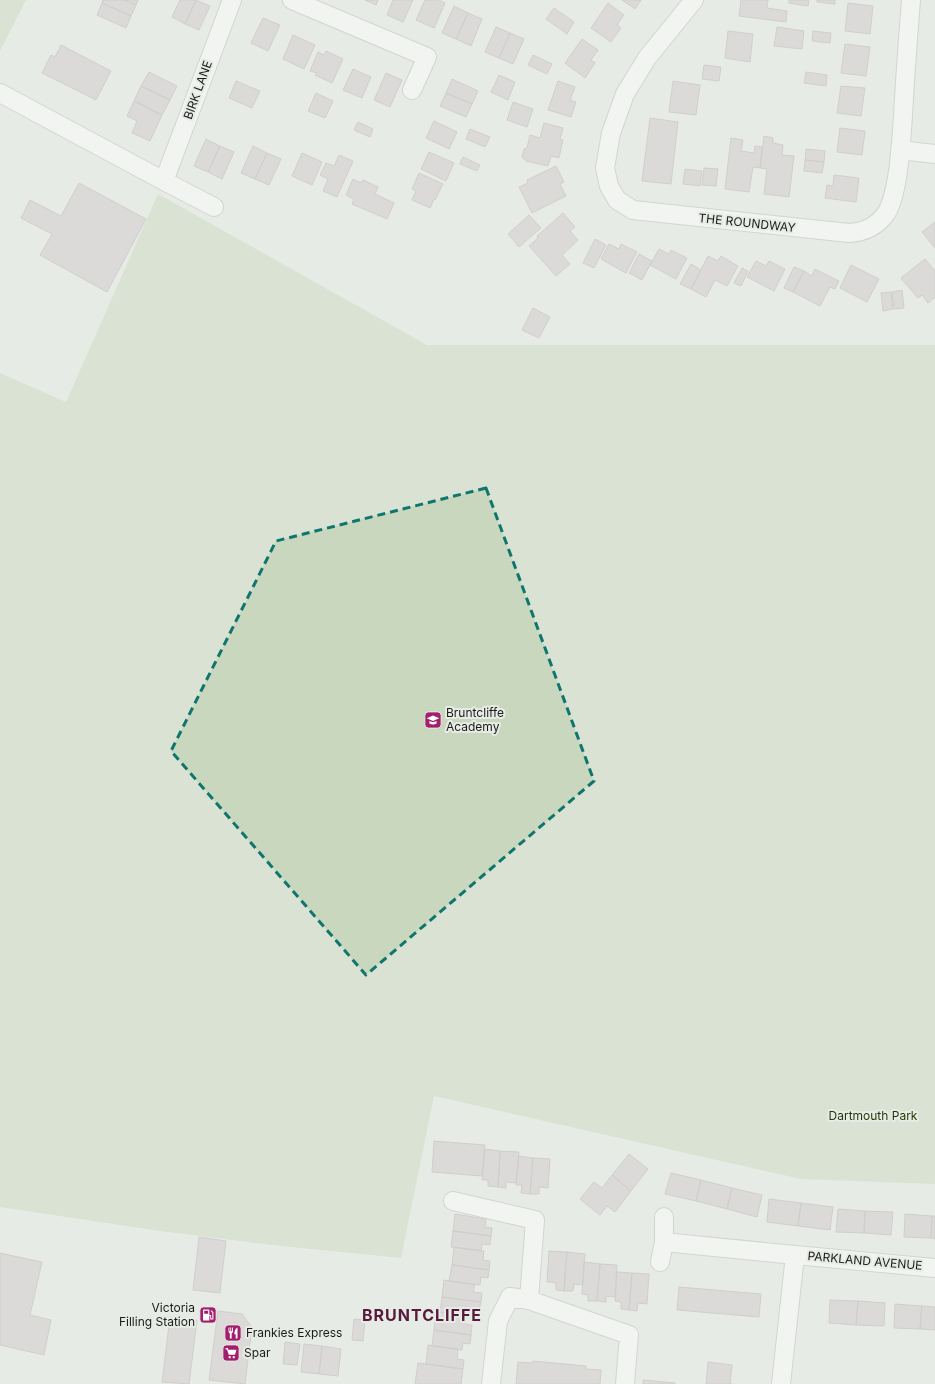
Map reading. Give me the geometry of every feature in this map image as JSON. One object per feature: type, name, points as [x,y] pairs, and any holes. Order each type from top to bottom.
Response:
[{"type":"street","name":"BIRK LANE","points":[[164,181],[232,0]]},
{"type":"street","points":[[292,0],[427,57],[412,90]]},
{"type":"street","name":"THE ROUNDWAY","points":[[694,0],[647,58],[625,94],[611,133],[605,168],[609,186],[617,200],[632,210],[849,234],[862,232],[876,224],[886,212],[893,198],[900,150],[911,0]]},
{"type":"street","points":[[0,92],[214,207]]},
{"type":"street","points":[[900,150],[935,154]]},
{"type":"street","points":[[453,1201],[535,1220],[530,1300]]},
{"type":"street","points":[[660,1262],[664,1242],[664,1217]]},
{"type":"street","name":"PARKLAND AVENUE","points":[[664,1242],[935,1268]]},
{"type":"street","name":"PARKLAND AVENUE","points":[[781,1384],[795,1255]]},
{"type":"street","points":[[491,1384],[498,1321],[510,1297],[530,1300],[629,1335],[625,1384]]},
{"type":"highlighted area","points":[[486,488],[594,781],[366,975],[171,751],[276,541]]},
{"type":"green space","points":[[0,0],[26,0],[0,51]]},
{"type":"green space","name":"Bruntcliffe Academy","points":[[158,194],[427,345],[935,345],[935,1184],[801,1179],[434,1096],[401,1258],[281,1246],[153,1230],[0,1207],[0,373],[66,402]]},
{"type":"building","points":[[103,0],[125,0],[136,5],[131,16],[102,3]]},
{"type":"building","points":[[125,0],[138,0],[136,5]]},
{"type":"building","points":[[180,0],[196,0],[185,24],[172,17]]},
{"type":"building","points":[[196,0],[210,6],[199,30],[185,24]]},
{"type":"building","points":[[365,0],[378,0],[376,5]]},
{"type":"building","points":[[393,0],[413,0],[403,22],[387,15]]},
{"type":"building","points":[[425,0],[439,0],[445,3],[434,28],[416,20]]},
{"type":"building","points":[[622,0],[641,0],[635,9]]},
{"type":"building","points":[[741,0],[768,0],[767,8],[787,11],[786,22],[739,16]]},
{"type":"building","points":[[789,0],[809,0],[808,6],[789,3]]},
{"type":"building","points":[[817,0],[835,0],[835,4],[817,2]]},
{"type":"building","points":[[102,3],[131,16],[126,28],[97,15]]},
{"type":"building","points":[[608,3],[624,15],[617,25],[621,28],[611,42],[591,28]]},
{"type":"building","points":[[848,3],[873,6],[870,34],[845,31]]},
{"type":"building","points":[[454,6],[468,13],[456,39],[442,33]]},
{"type":"building","points":[[554,8],[574,22],[567,34],[546,19]]},
{"type":"building","points":[[468,13],[482,19],[471,46],[456,39]]},
{"type":"building","points":[[263,18],[280,25],[268,51],[251,43]]},
{"type":"building","points":[[496,27],[510,33],[499,58],[485,52]]},
{"type":"building","points":[[777,27],[804,31],[802,49],[774,46]]},
{"type":"building","points":[[728,31],[753,34],[750,62],[725,58]]},
{"type":"building","points":[[813,31],[831,33],[830,43],[812,41]]},
{"type":"building","points":[[510,33],[524,39],[513,64],[499,58]]},
{"type":"building","points":[[293,35],[315,45],[304,69],[283,59]]},
{"type":"building","points":[[582,39],[598,50],[591,60],[595,63],[585,78],[565,63]]},
{"type":"building","points":[[845,44],[870,47],[866,76],[841,73]]},
{"type":"building","points":[[61,45],[111,71],[96,100],[42,73],[51,55],[55,57]]},
{"type":"building","points":[[326,51],[343,59],[332,83],[315,75],[317,73],[310,71],[318,52],[324,55]]},
{"type":"building","points":[[533,55],[552,64],[547,74],[528,65]]},
{"type":"building","points":[[704,65],[721,67],[719,81],[702,79]]},
{"type":"building","points":[[353,69],[371,77],[362,98],[343,90]]},
{"type":"building","points":[[149,72],[177,86],[170,100],[141,86]]},
{"type":"building","points":[[806,72],[827,75],[826,86],[804,83]]},
{"type":"building","points":[[386,73],[402,80],[390,107],[374,100]]},
{"type":"building","points":[[499,75],[515,82],[508,100],[491,92]]},
{"type":"building","points":[[452,79],[478,91],[472,104],[446,93]]},
{"type":"building","points":[[236,81],[260,91],[252,108],[229,98]]},
{"type":"building","points":[[558,81],[575,87],[570,100],[576,102],[571,117],[548,110]]},
{"type":"building","points":[[673,81],[700,85],[696,115],[669,112]]},
{"type":"building","points":[[141,86],[170,100],[162,115],[134,101]]},
{"type":"building","points":[[841,86],[865,88],[861,116],[837,113]]},
{"type":"building","points":[[316,93],[333,101],[325,118],[308,111]]},
{"type":"building","points":[[446,93],[472,104],[466,117],[440,106]]},
{"type":"building","points":[[134,101],[162,115],[150,141],[132,133],[137,121],[127,116]]},
{"type":"building","points":[[513,102],[533,109],[527,127],[507,120]]},
{"type":"building","points":[[650,118],[678,122],[671,184],[642,181]]},
{"type":"building","points":[[434,121],[457,132],[449,149],[426,138]]},
{"type":"building","points":[[358,122],[373,129],[370,137],[354,130]]},
{"type":"building","points":[[544,123],[563,128],[560,139],[563,140],[559,158],[551,156],[548,166],[526,161],[522,157],[524,149],[527,148],[530,135],[540,138]]},
{"type":"building","points":[[840,128],[865,131],[862,155],[837,152]]},
{"type":"building","points":[[470,129],[490,137],[485,147],[466,139]]},
{"type":"building","points":[[764,136],[773,138],[773,143],[783,145],[782,155],[794,156],[789,197],[764,194],[767,169],[760,168]]},
{"type":"building","points":[[731,138],[743,140],[741,151],[754,153],[755,146],[762,147],[760,168],[753,167],[749,192],[725,189]]},
{"type":"building","points":[[206,139],[220,146],[208,172],[194,166]]},
{"type":"building","points":[[220,146],[234,152],[222,179],[208,172]]},
{"type":"building","points":[[253,146],[267,153],[255,179],[241,173]]},
{"type":"building","points":[[806,149],[825,151],[824,162],[805,160]]},
{"type":"building","points":[[429,152],[454,163],[446,181],[421,169]]},
{"type":"building","points":[[267,153],[281,159],[269,185],[255,179]]},
{"type":"building","points":[[302,153],[322,162],[312,185],[292,176]]},
{"type":"building","points":[[339,155],[353,161],[337,197],[323,191],[328,179],[320,175],[326,163],[334,166]]},
{"type":"building","points":[[463,157],[480,165],[477,171],[460,164]]},
{"type":"building","points":[[805,160],[824,162],[822,173],[804,171]]},
{"type":"building","points":[[556,166],[564,182],[560,184],[566,196],[532,213],[519,187],[528,183],[527,180]]},
{"type":"building","points":[[704,168],[718,169],[716,186],[702,185]]},
{"type":"building","points":[[685,169],[702,171],[700,186],[683,184]]},
{"type":"building","points":[[419,173],[443,184],[430,208],[412,200],[416,191],[412,189]]},
{"type":"building","points":[[834,175],[859,178],[856,202],[825,198],[827,185],[833,186]]},
{"type":"building","points":[[353,179],[361,183],[363,180],[378,187],[375,194],[394,203],[387,219],[352,204],[354,199],[346,195]]},
{"type":"building","points":[[79,183],[146,219],[107,292],[40,255],[52,234],[21,218],[30,200],[61,216]]},
{"type":"building","points":[[563,213],[575,227],[570,231],[578,240],[562,255],[570,264],[556,276],[529,246],[538,238],[537,236]]},
{"type":"building","points":[[529,215],[541,228],[519,247],[508,234]]},
{"type":"building","points":[[935,222],[935,248],[922,232]]},
{"type":"building","points":[[595,239],[606,245],[594,268],[583,263]]},
{"type":"building","points":[[609,244],[619,249],[621,244],[637,252],[626,273],[601,259]]},
{"type":"building","points":[[659,249],[669,254],[671,250],[687,258],[676,279],[650,265]]},
{"type":"building","points":[[639,254],[652,261],[642,280],[629,273]]},
{"type":"building","points":[[708,256],[718,261],[721,256],[738,266],[727,286],[715,280],[706,297],[691,289]]},
{"type":"building","points":[[925,259],[935,271],[935,297],[928,303],[922,295],[918,298],[901,278]]},
{"type":"building","points":[[756,261],[766,266],[769,261],[785,269],[774,291],[747,277]]},
{"type":"building","points":[[691,264],[701,270],[691,289],[680,284]]},
{"type":"building","points":[[851,265],[879,279],[867,302],[840,288]]},
{"type":"building","points":[[794,267],[804,271],[793,292],[784,288]]},
{"type":"building","points":[[742,268],[748,271],[741,286],[734,283]]},
{"type":"building","points":[[815,269],[839,281],[835,289],[830,287],[820,306],[793,292],[804,271],[812,276]]},
{"type":"building","points":[[902,290],[904,308],[894,309],[892,292]]},
{"type":"building","points":[[891,292],[893,309],[883,311],[881,293]]},
{"type":"building","points":[[533,308],[550,317],[539,338],[522,330]]},
{"type":"building","points":[[434,1141],[485,1145],[482,1176],[432,1172]]},
{"type":"building","points":[[485,1149],[500,1151],[498,1187],[488,1186],[488,1180],[482,1180]]},
{"type":"building","points":[[500,1151],[519,1152],[516,1183],[506,1182],[506,1188],[498,1187]]},
{"type":"building","points":[[629,1154],[648,1169],[631,1191],[612,1175]]},
{"type":"building","points":[[519,1156],[533,1158],[530,1194],[521,1193],[522,1185],[516,1185]]},
{"type":"building","points":[[533,1158],[550,1159],[548,1188],[539,1187],[539,1194],[530,1194]]},
{"type":"building","points":[[671,1173],[701,1180],[696,1201],[665,1194]]},
{"type":"building","points":[[612,1175],[631,1191],[615,1212],[607,1206],[600,1215],[580,1199],[594,1182],[602,1188]]},
{"type":"building","points":[[701,1180],[732,1188],[727,1209],[696,1201]]},
{"type":"building","points":[[732,1188],[762,1195],[757,1217],[727,1209]]},
{"type":"building","points":[[769,1199],[801,1203],[798,1226],[767,1222]]},
{"type":"building","points":[[801,1203],[833,1207],[830,1230],[798,1226]]},
{"type":"building","points":[[838,1209],[865,1211],[864,1233],[836,1232]]},
{"type":"building","points":[[865,1211],[893,1212],[891,1235],[864,1233]]},
{"type":"building","points":[[455,1214],[486,1219],[485,1227],[492,1228],[491,1236],[453,1231]]},
{"type":"building","points":[[905,1214],[932,1216],[931,1238],[904,1237]]},
{"type":"building","points":[[932,1216],[935,1216],[935,1239],[931,1238]]},
{"type":"building","points":[[453,1231],[491,1236],[490,1245],[482,1244],[481,1251],[451,1247]]},
{"type":"building","points":[[199,1237],[226,1241],[220,1293],[193,1290]]},
{"type":"building","points":[[454,1247],[484,1251],[483,1260],[490,1261],[489,1270],[452,1265]]},
{"type":"building","points":[[549,1251],[567,1252],[564,1291],[556,1290],[556,1283],[547,1282]]},
{"type":"building","points":[[567,1252],[585,1254],[583,1285],[574,1284],[573,1291],[564,1291]]},
{"type":"building","points":[[0,1253],[42,1262],[30,1315],[51,1320],[44,1355],[0,1345]]},
{"type":"building","points":[[584,1262],[600,1264],[597,1301],[588,1301],[588,1295],[582,1294]]},
{"type":"building","points":[[600,1264],[617,1265],[615,1297],[606,1296],[606,1302],[597,1301]]},
{"type":"building","points":[[452,1265],[489,1270],[488,1278],[481,1277],[480,1285],[449,1281]]},
{"type":"building","points":[[617,1272],[632,1273],[629,1310],[621,1309],[621,1302],[615,1301]]},
{"type":"building","points":[[632,1273],[649,1274],[647,1304],[638,1303],[637,1311],[629,1310]]},
{"type":"building","points":[[444,1280],[475,1285],[473,1292],[482,1293],[481,1302],[442,1297]]},
{"type":"building","points":[[679,1287],[761,1294],[759,1317],[677,1310]]},
{"type":"building","points":[[442,1297],[481,1302],[479,1310],[471,1309],[470,1316],[440,1312]]},
{"type":"building","points":[[830,1300],[858,1301],[856,1325],[829,1323]]},
{"type":"building","points":[[858,1301],[885,1303],[884,1326],[856,1325]]},
{"type":"building","points":[[895,1304],[922,1306],[920,1329],[894,1328]]},
{"type":"building","points":[[922,1306],[935,1307],[935,1330],[920,1329]]},
{"type":"building","name":"Spar","points":[[218,1311],[242,1314],[252,1327],[245,1384],[209,1380]]},
{"type":"building","points":[[436,1312],[466,1316],[465,1324],[472,1325],[471,1335],[434,1330]]},
{"type":"building","points":[[170,1317],[197,1320],[189,1384],[162,1382]]},
{"type":"building","points":[[354,1319],[365,1320],[363,1341],[352,1340]]},
{"type":"building","points":[[434,1330],[471,1335],[470,1344],[463,1343],[462,1350],[432,1346]]},
{"type":"building","points":[[285,1342],[300,1344],[297,1365],[283,1364]]},
{"type":"building","points":[[304,1344],[322,1346],[319,1374],[301,1372]]},
{"type":"building","points":[[428,1345],[458,1349],[457,1359],[464,1360],[463,1369],[426,1364]]},
{"type":"building","points":[[322,1346],[341,1349],[338,1376],[319,1374]]},
{"type":"building","points":[[533,1361],[586,1366],[586,1369],[601,1370],[600,1384],[516,1384],[518,1362],[532,1363]]},
{"type":"building","points":[[708,1362],[732,1365],[730,1384],[706,1384]]},
{"type":"building","points":[[418,1363],[463,1369],[461,1384],[415,1384]]},
{"type":"building","points":[[643,1380],[675,1383],[675,1384],[643,1384]]},
{"type":"place","name":"Bruntcliffe Academy","points":[[433,720]]},
{"type":"place","name":"Victoria Filling Station","points":[[208,1315]]},
{"type":"place","name":"Frankies Express","points":[[233,1333]]},
{"type":"place","name":"Spar","points":[[231,1353]]},
{"type":"district","name":"BRUNTCLIFFE","points":[[422,1315]]},
{"type":"park label","name":"Dartmouth Park","points":[[873,1116]]}]
